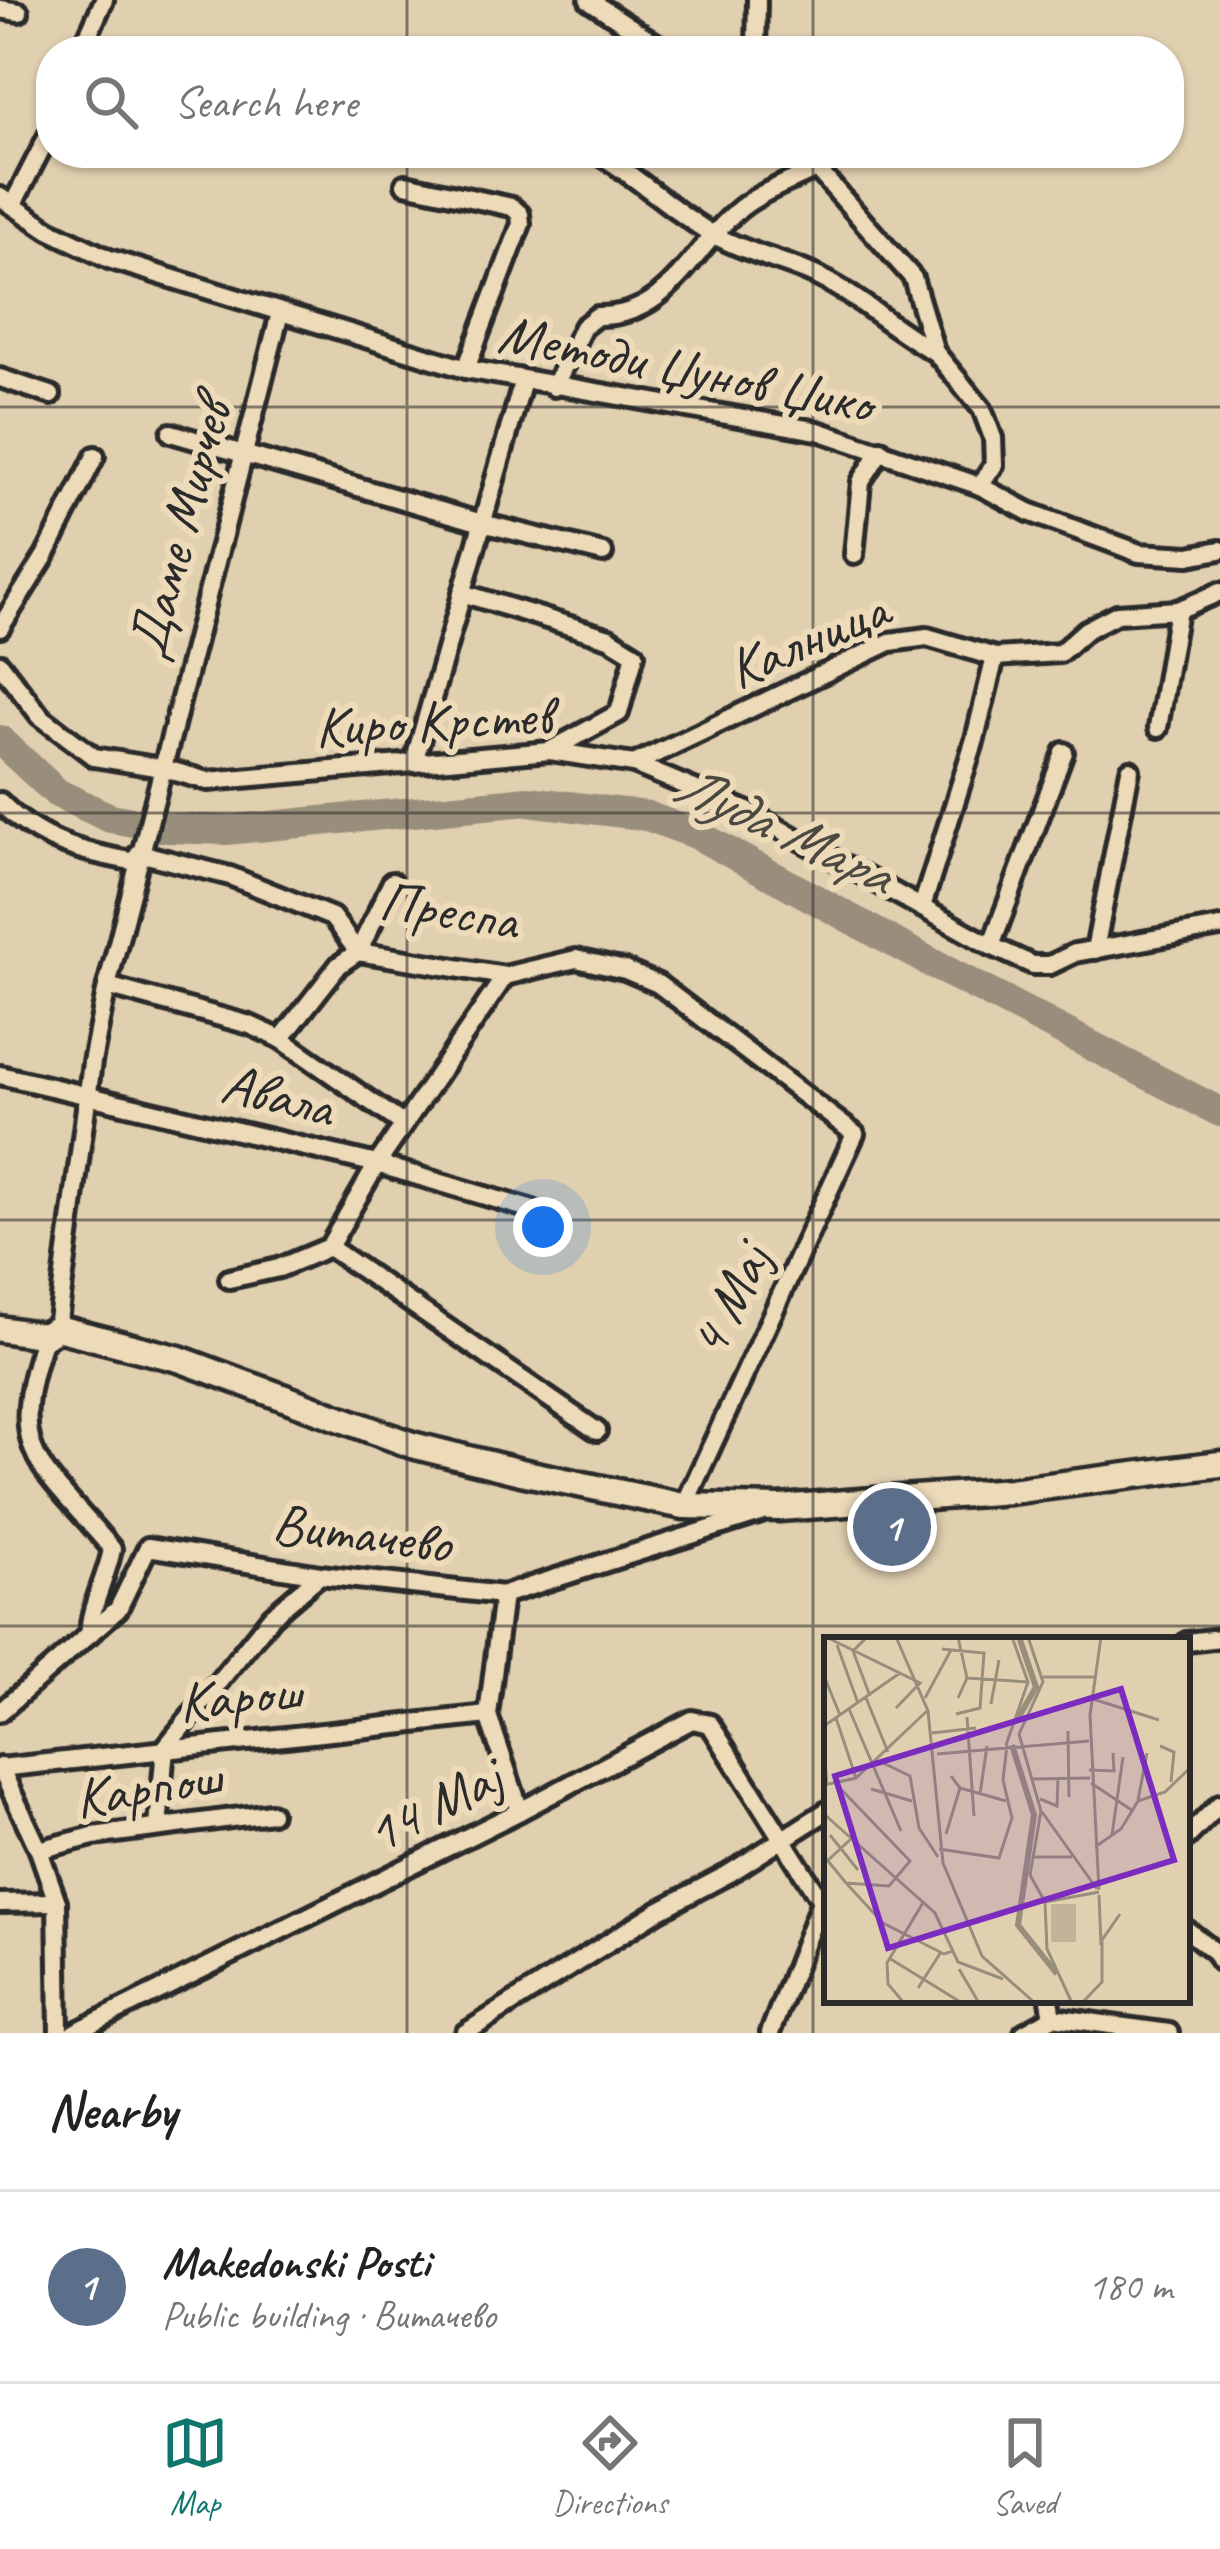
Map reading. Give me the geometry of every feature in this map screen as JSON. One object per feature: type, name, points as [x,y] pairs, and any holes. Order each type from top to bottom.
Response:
[{"type":"main road","points":[[0,1329],[51,1332],[179,1359],[412,1445],[684,1506],[779,1508],[1010,1491],[1220,1464]]},
{"type":"street","points":[[88,36],[104,0]]},
{"type":"street","points":[[589,0],[644,36]]},
{"type":"street","points":[[756,36],[757,0]]},
{"type":"street","points":[[6,201],[36,154]]},
{"type":"street","points":[[619,168],[716,236],[836,286],[898,332],[935,352]]},
{"type":"street","points":[[554,387],[583,327],[597,316],[618,316],[642,308],[678,282],[732,214],[756,196],[818,168]]},
{"type":"street","name":"Методи Џунов Џико","points":[[6,201],[49,230],[109,259],[466,369],[818,431],[980,486],[994,465],[994,438],[982,410],[935,352],[913,278],[818,168]]},
{"type":"street","points":[[405,184],[512,207],[520,214],[521,224],[466,369]]},
{"type":"street","name":"Даме Мирчев","points":[[90,1634],[88,1623],[108,1576],[112,1549],[49,1480],[26,1431],[34,1366],[51,1332],[107,986],[280,313]]},
{"type":"street","points":[[0,378],[51,394]]},
{"type":"street","points":[[414,762],[523,381]]},
{"type":"street","points":[[171,433],[482,524],[603,554]]},
{"type":"street","points":[[854,555],[861,482],[881,450]]},
{"type":"street","points":[[0,628],[45,556],[95,456]]},
{"type":"street","points":[[980,486],[1029,512],[1139,553],[1189,556],[1220,550]]},
{"type":"street","name":"Калница","points":[[634,764],[890,642],[927,637],[995,657],[1060,653],[1086,629],[1117,614],[1178,610],[1220,592]]},
{"type":"street","points":[[462,593],[609,638],[634,654],[620,713],[550,751]]},
{"type":"street","points":[[1158,728],[1178,610]]},
{"type":"street","points":[[922,907],[975,739],[995,657]]},
{"type":"street","name":"Киро Крстев","points":[[0,664],[40,716],[94,757],[208,781],[550,751],[634,764],[749,812],[991,946],[1034,964],[1220,927]]},
{"type":"street","points":[[991,946],[1064,752]]},
{"type":"street","points":[[1095,950],[1130,770]]},
{"type":"street","name":"Преспа","points":[[0,802],[20,823],[76,851],[138,857],[230,876],[332,917],[358,952],[505,976],[576,959],[625,970],[658,984],[855,1134]]},
{"type":"street","points":[[280,1039],[339,965],[358,952],[392,882]]},
{"type":"street","points":[[229,1279],[279,1268],[329,1247],[377,1164],[505,976]]},
{"type":"street","points":[[107,986],[250,1025],[280,1039],[403,1124]]},
{"type":"street","name":"Авала","points":[[0,1075],[377,1164],[533,1210]]},
{"type":"street","name":"4 Мај","points":[[684,1506],[855,1134]]},
{"type":"street","points":[[329,1247],[597,1431]]},
{"type":"street","name":"Витачево","points":[[0,1712],[118,1609],[148,1547],[320,1575],[503,1595],[779,1508]]},
{"type":"street","points":[[158,1827],[165,1748],[272,1616],[320,1575]]},
{"type":"street","points":[[503,1595],[488,1714],[520,1811]]},
{"type":"street","points":[[1190,1642],[1220,1638]]},
{"type":"street","name":"Карош","points":[[0,1768],[488,1714]]},
{"type":"street","name":"14 Мај","points":[[74,2033],[692,1720],[710,1724],[784,1839]]},
{"type":"street","points":[[0,1768],[57,1901],[59,2033]]},
{"type":"street","points":[[1190,1834],[1220,1804]]},
{"type":"street","points":[[465,2033],[824,1812]]},
{"type":"street","name":"Карпош","points":[[39,1850],[158,1827],[272,1813]]},
{"type":"street","points":[[770,2033],[824,1902],[784,1839]]},
{"type":"street","points":[[0,1904],[57,1901]]},
{"type":"street","points":[[1190,1933],[1220,1961]]},
{"type":"street","points":[[1024,2033],[1052,2009],[1169,2033]]},
{"type":"waterway","name":"Луда Мара","points":[[0,740],[57,793],[110,818],[167,828],[226,830],[528,801],[647,816],[698,835],[935,965],[1220,1112]]},
{"type":"place","name":"Makedonski Posti","points":[[892,1527]]}]
